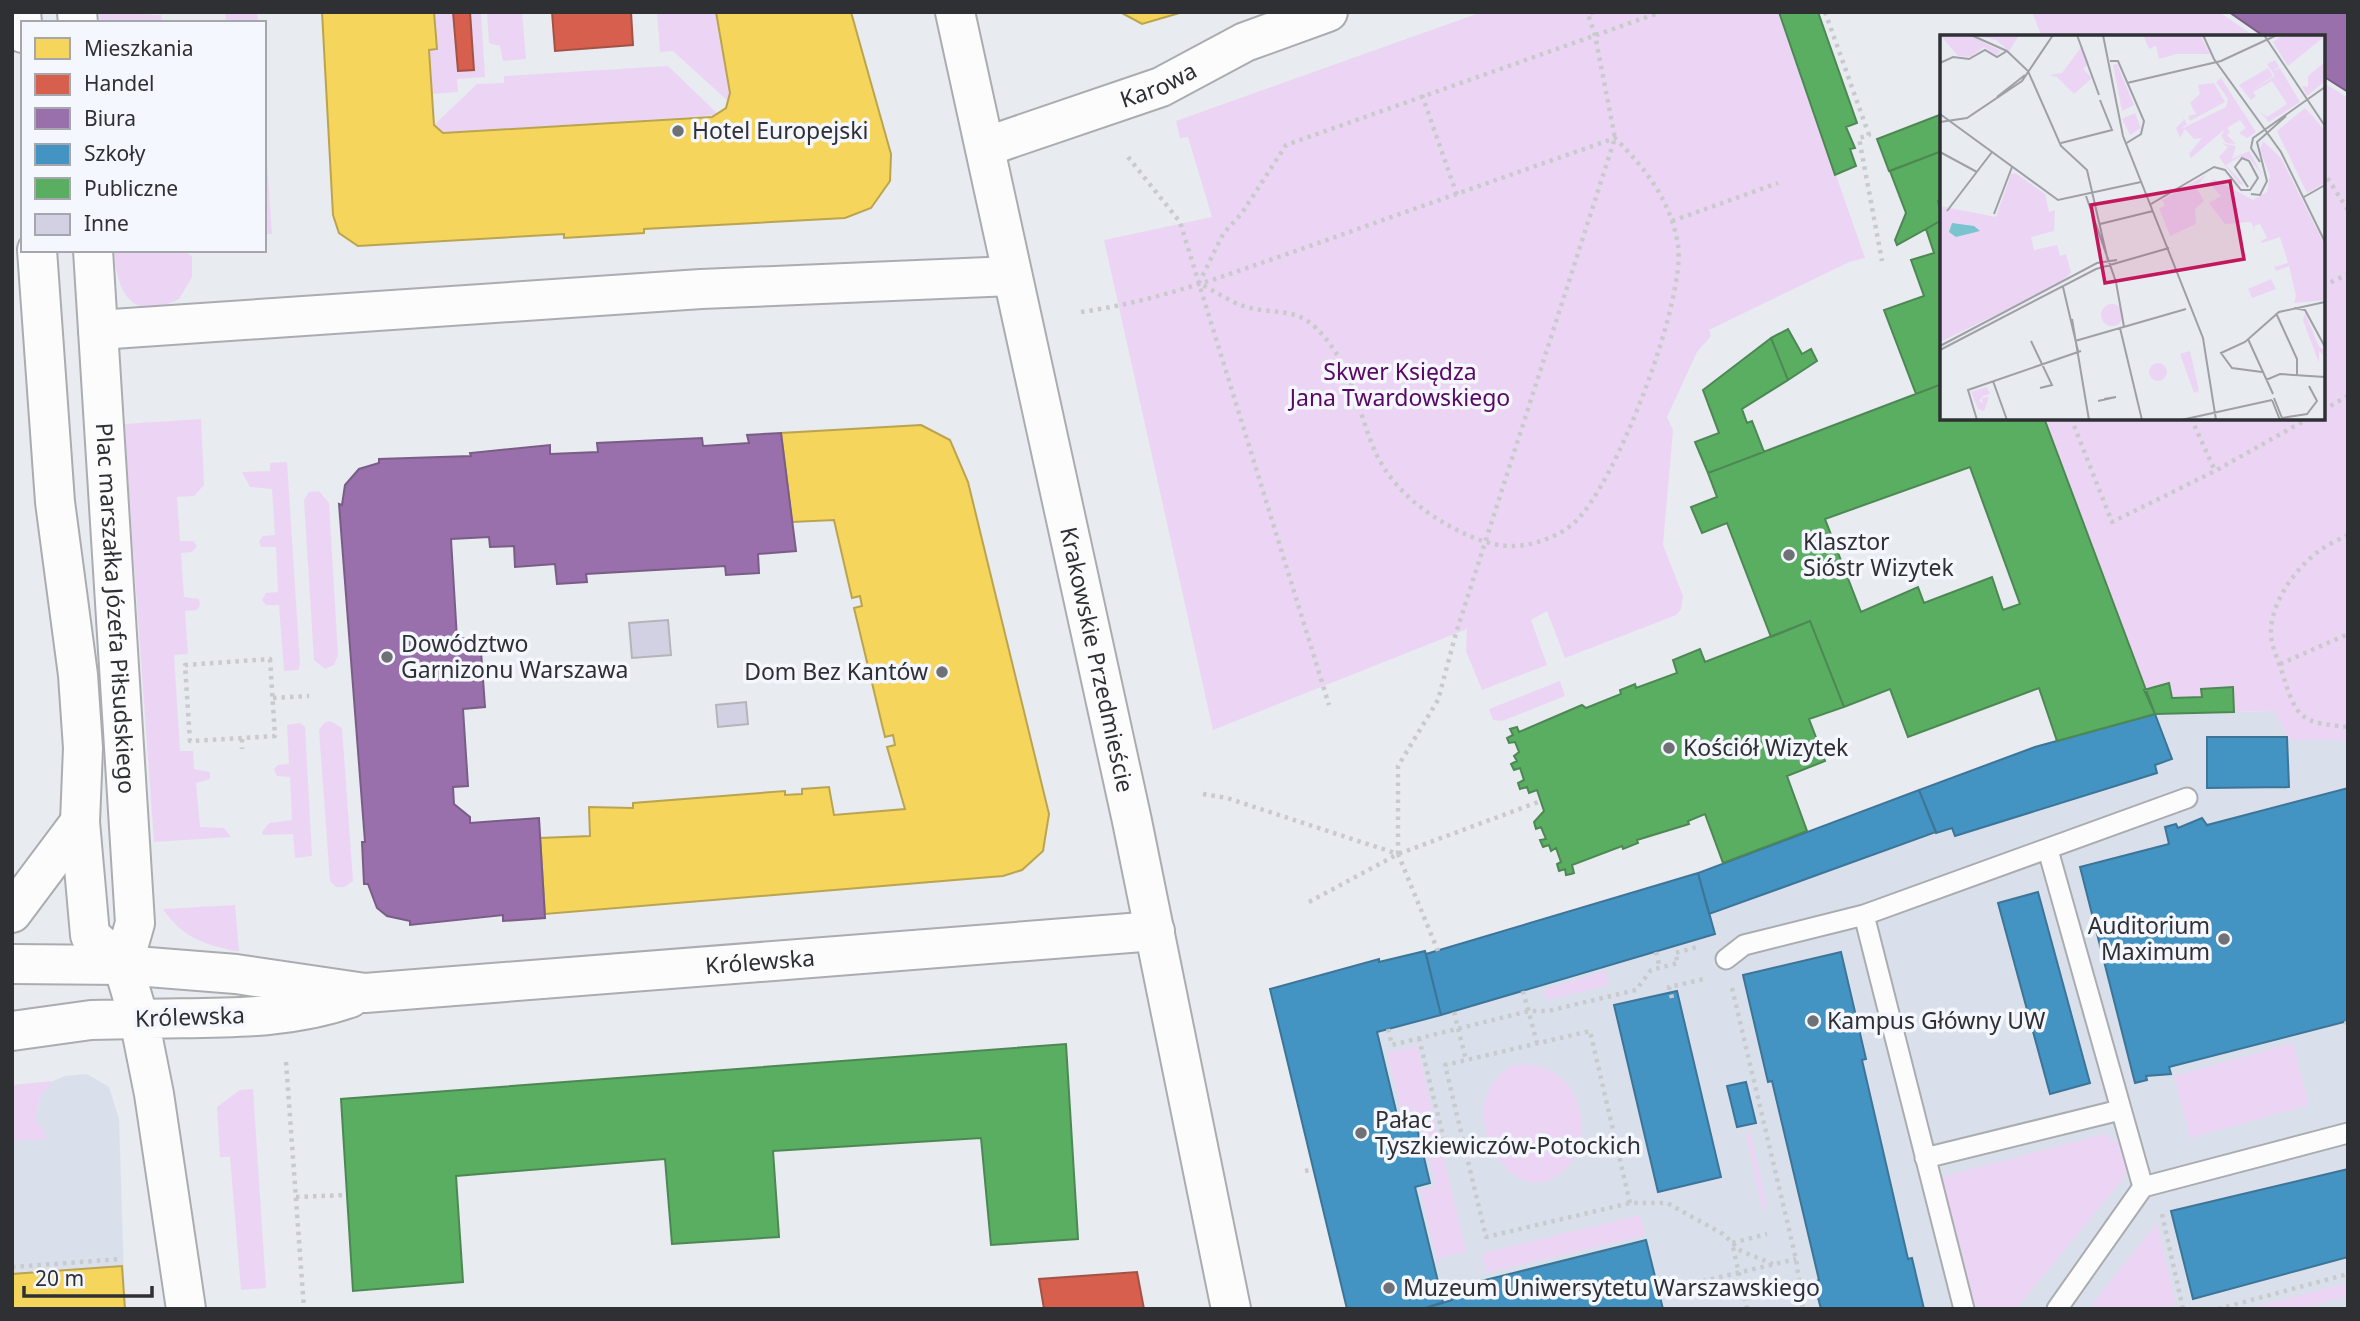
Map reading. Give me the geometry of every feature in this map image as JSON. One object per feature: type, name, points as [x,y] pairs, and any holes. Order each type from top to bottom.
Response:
[{"type":"street","name":"Krakowskie Przedmieście","points":[[955,12],[1155,932],[1231,1309]]},
{"type":"street","name":"Karowa","points":[[985,147],[1161,87],[1245,42],[1328,12]]},
{"type":"street","name":"Plac marszałka Józefa Piłsudskiego","points":[[37,252],[55,502],[78,675],[83,748],[80,822],[90,935],[123,965],[135,923],[93,252]]},
{"type":"street","points":[[98,330],[701,289],[1013,276]]},
{"type":"street","points":[[12,913],[80,822]]},
{"type":"street","name":"Królewska","points":[[12,964],[123,965],[236,974],[365,993],[1155,932]]},
{"type":"street","points":[[123,965],[139,1019],[154,1094],[186,1309]]},
{"type":"street","name":"Królewska","points":[[12,1031],[91,1020],[271,1015],[321,1008],[365,993]]},
{"type":"lane","points":[[1728,966],[1744,945],[1864,915],[2187,798]]},
{"type":"lane","points":[[2048,850],[2143,1187]]},
{"type":"lane","points":[[1864,915],[1964,1309]]},
{"type":"lane","points":[[1925,1158],[2120,1110]]},
{"type":"lane","points":[[2057,1309],[2143,1187],[2348,1133]]},
{"type":"path","points":[[1438,951],[1398,854],[1398,766],[1438,700],[1456,633],[1615,138],[1595,35],[1588,14],[1594,12]]},
{"type":"path","points":[[1199,283],[1223,234],[1242,213],[1286,145],[1661,12]]},
{"type":"path","points":[[1825,12],[1868,135],[1858,138],[1882,261]]},
{"type":"path","points":[[1422,95],[1457,195]]},
{"type":"path","points":[[1081,312],[1145,301],[1615,138]]},
{"type":"path","points":[[1199,283],[1249,308],[1288,311],[1312,324],[1329,341],[1346,368],[1375,450],[1391,478],[1425,512],[1450,527],[1487,542],[1512,546],[1553,536],[1573,524],[1598,492],[1651,371],[1679,272],[1672,221],[1645,168],[1615,138]]},
{"type":"path","points":[[1128,157],[1180,222],[1329,705]]},
{"type":"path","points":[[2325,174],[2348,210]]},
{"type":"path","points":[[1672,221],[1778,183]]},
{"type":"path","points":[[2325,285],[2348,274]]},
{"type":"path","points":[[2325,409],[2348,396]]},
{"type":"path","points":[[2072,420],[2112,522],[2215,471],[2305,420]]},
{"type":"path","points":[[2192,420],[2215,471]]},
{"type":"path","points":[[2290,420],[2293,427]]},
{"type":"path","points":[[2348,535],[2319,551],[2298,571],[2276,606],[2271,641],[2290,699],[2300,714],[2310,723],[2348,727]]},
{"type":"path","points":[[2280,664],[2348,634]]},
{"type":"path","points":[[234,652],[235,662]]},
{"type":"path","points":[[270,659],[273,698],[275,736],[190,741],[186,665],[270,659]]},
{"type":"path","points":[[273,698],[309,696]]},
{"type":"path","points":[[242,738],[242,749]]},
{"type":"path","points":[[1203,794],[1227,798],[1398,854]]},
{"type":"path","points":[[1309,902],[1398,854],[1541,801]]},
{"type":"path","points":[[1388,1029],[1392,1045],[1529,1010],[1548,1011],[1636,990],[1651,970],[1678,963],[1675,953],[1697,947]]},
{"type":"path","points":[[1656,952],[1660,968]]},
{"type":"path","points":[[1672,998],[1669,987],[1728,966],[1796,1259],[1803,1309]]},
{"type":"path","points":[[1523,991],[1537,1043]]},
{"type":"path","points":[[1454,1012],[1466,1060]]},
{"type":"path","points":[[2346,1021],[2348,1029]]},
{"type":"path","points":[[1630,1203],[1590,1031],[1446,1065],[1486,1237],[1630,1203],[1667,1203],[1706,1223],[1741,1251],[1773,1264]]},
{"type":"path","points":[[1419,1038],[1445,1144]]},
{"type":"path","points":[[286,1062],[304,1309]]},
{"type":"path","points":[[1422,1150],[1464,1139]]},
{"type":"path","points":[[296,1197],[347,1195]]},
{"type":"path","points":[[2152,1218],[2161,1208],[2183,1309]]},
{"type":"path","points":[[1732,1242],[1768,1234]]},
{"type":"path","points":[[1732,1242],[1747,1309]]},
{"type":"path","points":[[12,1267],[122,1259]]},
{"type":"path","points":[[1686,1284],[1796,1259]]},
{"type":"path","points":[[2218,1309],[2348,1274]]},
{"type":"shaded area","name":"Kampus Główny UW","points":[[2274,711],[2290,740],[2348,740],[2348,1309],[1347,1309],[1270,989],[1379,959],[1380,962],[1452,948],[1698,873],[2057,741],[2155,714]]},
{"type":"shaded area","points":[[87,1074],[109,1087],[119,1119],[125,1309],[12,1309],[12,1125],[35,1123],[40,1097],[51,1082],[65,1076]]},
{"type":"green space","points":[[99,12],[161,15],[162,21],[100,21]]},
{"type":"green space","points":[[225,12],[257,12],[258,21],[226,21]]},
{"type":"green space","points":[[434,12],[453,12],[458,71],[470,12],[481,12],[485,77],[457,79],[458,92],[432,94],[429,50],[437,48]]},
{"type":"green space","points":[[487,12],[522,12],[526,59],[503,61],[500,46],[489,43]]},
{"type":"green space","points":[[657,12],[716,12],[730,93],[729,102],[673,51],[660,52]]},
{"type":"green space","name":"Skwer Księdza Jana Twardowskiego","points":[[1482,12],[1779,12],[1865,258],[1849,262],[1709,330],[1711,336],[1697,352],[1667,417],[1673,430],[1663,545],[1683,596],[1681,609],[1676,615],[1565,658],[1547,611],[1531,620],[1547,665],[1482,690],[1466,651],[1467,629],[1213,730],[1104,240],[1212,217],[1188,137],[1180,138],[1176,121]]},
{"type":"green space","points":[[2032,12],[2219,12],[2253,35],[2041,35]]},
{"type":"green space","points":[[668,66],[719,115],[443,133],[434,125],[477,84],[504,83],[504,76]]},
{"type":"green space","points":[[2325,83],[2348,98],[2348,740],[2290,740],[2274,711],[2234,712],[2233,687],[2202,689],[2202,697],[2172,698],[2168,683],[2144,690],[2045,420],[2325,420]]},
{"type":"green space","points":[[266,148],[272,234],[266,234]]},
{"type":"green space","points":[[114,252],[187,252],[192,257],[192,277],[179,299],[163,306],[149,308],[130,300],[123,291]]},
{"type":"green space","points":[[201,419],[204,485],[194,496],[177,497],[180,541],[193,541],[197,546],[192,552],[181,553],[184,597],[199,599],[200,605],[197,610],[185,611],[188,654],[174,655],[180,751],[193,751],[194,769],[210,772],[210,779],[196,783],[200,827],[224,828],[231,837],[154,842],[124,424]]},
{"type":"green space","points":[[287,462],[300,664],[298,670],[284,671],[279,605],[266,605],[262,600],[266,593],[278,592],[276,547],[261,547],[259,541],[263,536],[275,535],[272,489],[250,487],[242,472],[270,471],[270,463]]},
{"type":"green space","points":[[319,491],[329,503],[338,655],[334,665],[325,669],[314,660],[304,500],[309,492]]},
{"type":"green space","points":[[1560,681],[1565,696],[1502,721],[1493,720],[1489,709]]},
{"type":"green space","points":[[330,721],[342,728],[353,881],[344,887],[336,887],[330,881],[319,730],[324,723]]},
{"type":"green space","points":[[300,723],[305,727],[312,856],[295,858],[293,834],[263,835],[262,832],[269,823],[292,820],[290,777],[277,776],[274,769],[278,765],[289,764],[287,725]]},
{"type":"green space","points":[[235,905],[239,951],[194,938],[178,927],[163,909]]},
{"type":"green space","points":[[1605,971],[1609,985],[1546,1000],[1543,990]]},
{"type":"green space","points":[[2293,1043],[2309,1105],[2190,1138],[2174,1076]]},
{"type":"green space","points":[[1417,1046],[1438,1135],[1424,1137],[1417,1110],[1402,1114],[1387,1053]]},
{"type":"green space","points":[[1514,1065],[1545,1068],[1557,1075],[1567,1084],[1580,1109],[1581,1140],[1576,1156],[1558,1175],[1539,1183],[1520,1179],[1504,1166],[1491,1147],[1485,1124],[1485,1101],[1494,1081]]},
{"type":"green space","points":[[53,1081],[40,1097],[35,1123],[40,1123],[47,1139],[12,1141],[12,1085]]},
{"type":"green space","points":[[253,1089],[266,1288],[241,1290],[230,1157],[220,1157],[217,1107],[240,1090]]},
{"type":"green space","points":[[1751,1134],[1767,1207],[1762,1208],[1746,1135]]},
{"type":"green space","points":[[2104,1134],[2122,1145],[2127,1162],[2124,1178],[2016,1309],[1969,1308],[1941,1177]]},
{"type":"green space","points":[[1443,1155],[1466,1252],[1432,1260],[1436,1256],[1420,1190],[1436,1186],[1429,1158]]},
{"type":"green space","points":[[1640,1215],[1645,1235],[1486,1273],[1482,1253]]},
{"type":"green space","points":[[2157,1223],[2176,1304],[2159,1309],[2088,1309]]},
{"type":"green space","points":[[2348,1283],[2348,1296],[2299,1309],[2249,1308]]},
{"type":"building: Mieszkania","name":"Hotel Europejski","points":[[322,12],[434,12],[437,49],[429,50],[434,125],[443,133],[712,117],[726,108],[730,93],[716,12],[851,12],[891,154],[890,181],[871,208],[845,218],[644,229],[644,233],[564,238],[564,234],[358,246],[339,233],[333,215]]},
{"type":"building: Mieszkania","points":[[1120,12],[1183,12],[1142,24]]},
{"type":"building: Mieszkania","name":"Dom Bez Kantów","points":[[921,425],[950,440],[968,482],[1049,814],[1043,851],[1022,870],[1003,876],[545,914],[540,838],[590,836],[589,807],[633,808],[633,803],[785,791],[785,795],[802,794],[802,789],[829,787],[834,815],[905,809],[887,747],[895,745],[893,735],[885,737],[854,608],[862,606],[860,596],[852,598],[834,520],[792,522],[781,433]]},
{"type":"building: Mieszkania","points":[[122,1266],[125,1309],[12,1309],[12,1274]]},
{"type":"building: Handel","points":[[453,12],[470,12],[474,70],[458,71]]},
{"type":"building: Handel","points":[[552,12],[631,12],[633,45],[555,51]]},
{"type":"building: Handel","points":[[1137,1272],[1144,1309],[1044,1309],[1039,1279]]},
{"type":"building: Biura","points":[[2229,12],[2348,12],[2348,92],[2325,77],[2325,35],[2262,35]]},
{"type":"building: Biura","points":[[781,433],[796,551],[758,554],[759,573],[726,575],[725,566],[586,574],[587,582],[557,584],[555,564],[515,567],[514,546],[490,547],[489,537],[451,539],[457,639],[480,637],[485,707],[463,709],[468,786],[453,787],[454,804],[470,817],[470,823],[539,818],[545,918],[503,921],[503,915],[410,925],[410,921],[387,916],[377,908],[368,884],[364,884],[362,842],[365,842],[339,504],[342,505],[345,485],[359,469],[379,463],[379,459],[471,456],[470,453],[550,445],[550,454],[598,452],[597,443],[702,438],[703,446],[749,443],[747,435]]},
{"type":"building: Szkoły","points":[[2155,714],[2172,759],[2155,765],[2157,773],[1955,836],[1952,828],[1936,833],[1919,790],[2035,747]]},
{"type":"building: Szkoły","points":[[2207,737],[2287,737],[2289,787],[2207,788]]},
{"type":"building: Szkoły","name":"Auditorium Maximum","points":[[2348,788],[2348,1021],[2169,1067],[2171,1074],[2146,1076],[2147,1080],[2135,1083],[2080,867],[2169,844],[2165,827],[2176,824],[2178,828],[2202,818],[2207,825]]},
{"type":"building: Szkoły","points":[[1919,790],[1936,832],[1709,914],[1698,873]]},
{"type":"building: Szkoły","points":[[1698,873],[1715,934],[1441,1015],[1426,954]]},
{"type":"building: Szkoły","points":[[2038,892],[2090,1083],[2050,1094],[1998,903]]},
{"type":"building: Szkoły","name":"Pałac Tyszkiewiczów-Potockich","points":[[1425,951],[1441,1015],[1377,1032],[1398,1119],[1414,1115],[1430,1183],[1415,1187],[1443,1302],[1423,1309],[1347,1309],[1270,989],[1379,959],[1379,962]]},
{"type":"building: Szkoły","points":[[1841,952],[1866,1059],[1862,1060],[1908,1259],[1912,1258],[1924,1309],[1821,1309],[1814,1282],[1819,1280],[1772,1081],[1768,1082],[1743,975]]},
{"type":"building: Szkoły","points":[[1677,991],[1721,1177],[1658,1192],[1614,1005]]},
{"type":"building: Szkoły","points":[[1746,1082],[1756,1123],[1737,1127],[1727,1086]]},
{"type":"building: Szkoły","points":[[2348,1169],[2348,1257],[2193,1299],[2171,1211]]},
{"type":"building: Szkoły","points":[[1646,1240],[1663,1309],[1423,1309],[1452,1300],[1449,1289]]},
{"type":"building: Publiczne","points":[[1779,12],[1818,12],[1857,123],[1846,127],[1855,148],[1850,149],[1856,166],[1835,175]]},
{"type":"building: Publiczne","points":[[1940,115],[1940,152],[1889,171],[1877,139]]},
{"type":"building: Publiczne","points":[[1940,152],[1940,221],[1897,245],[1895,240],[1906,213],[1890,171]]},
{"type":"building: Publiczne","points":[[1940,221],[1940,385],[1916,394],[1884,310],[1924,296],[1911,260],[1934,253],[1926,229]]},
{"type":"building: Publiczne","points":[[1788,329],[1802,354],[1811,349],[1817,361],[1788,380],[1771,338]]},
{"type":"building: Publiczne","points":[[1771,338],[1788,380],[1742,409],[1747,423],[1752,421],[1764,452],[1708,473],[1695,442],[1719,433],[1703,390]]},
{"type":"building: Publiczne","name":"Klasztor Sióstr Wizytek","points":[[1940,385],[1940,420],[2045,420],[2155,714],[2057,741],[2039,688],[1908,737],[1890,689],[1844,707],[1810,621],[1771,637],[1727,523],[1702,533],[1691,507],[1717,497],[1708,473]],"holes":[[[1970,467],[2020,604],[2003,610],[1992,577],[1924,603],[1918,587],[1861,612],[1825,519]]]},
{"type":"building: Publiczne","name":"Kościół Wizytek","points":[[1810,621],[1844,707],[1809,719],[1825,761],[1787,776],[1807,831],[1723,863],[1705,814],[1688,821],[1689,824],[1572,865],[1574,873],[1566,875],[1565,869],[1559,871],[1557,864],[1561,862],[1556,848],[1551,851],[1549,845],[1543,847],[1540,840],[1546,839],[1541,827],[1536,829],[1534,822],[1544,811],[1537,790],[1529,793],[1527,787],[1520,789],[1518,783],[1524,780],[1520,768],[1514,770],[1511,764],[1517,761],[1514,756],[1519,752],[1515,742],[1509,743],[1507,738],[1513,735],[1510,729],[1517,727],[1519,732],[1582,705],[1586,708],[1621,694],[1620,690],[1635,684],[1636,688],[1677,673],[1673,660],[1700,649],[1705,662]]},
{"type":"building: Publiczne","points":[[2169,683],[2172,698],[2202,697],[2201,689],[2233,687],[2234,712],[2155,714],[2144,690]]},
{"type":"building: Publiczne","points":[[1066,1044],[1078,1239],[991,1245],[981,1138],[773,1151],[779,1237],[672,1244],[665,1159],[456,1176],[463,1282],[353,1291],[341,1099]]},
{"type":"building: Inne","points":[[668,620],[671,655],[632,658],[629,623]]},
{"type":"building: Inne","points":[[746,702],[748,724],[718,727],[716,705]]},
{"type":"place","name":"Hotel Europejski","points":[[678,131]]},
{"type":"place","name":"Klasztor Sióstr Wizytek","points":[[1789,555]]},
{"type":"place","name":"Dowództwo Garnizonu Warszawa","points":[[387,657]]},
{"type":"place","name":"Dom Bez Kantów","points":[[942,672]]},
{"type":"place","name":"Kościół Wizytek","points":[[1669,748]]},
{"type":"place","name":"Auditorium Maximum","points":[[2224,939]]},
{"type":"place","name":"Kampus Główny UW","points":[[1813,1021]]},
{"type":"place","name":"Pałac Tyszkiewiczów-Potockich","points":[[1361,1133]]},
{"type":"place","name":"Muzeum Uniwersytetu Warszawskiego","points":[[1389,1288]]}]
